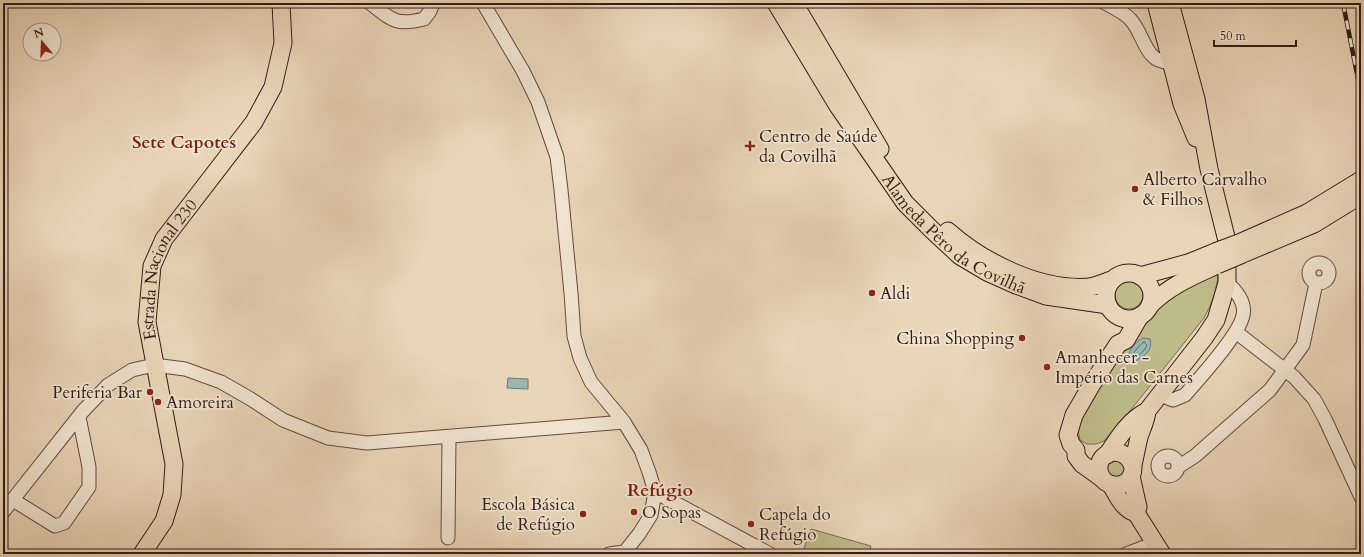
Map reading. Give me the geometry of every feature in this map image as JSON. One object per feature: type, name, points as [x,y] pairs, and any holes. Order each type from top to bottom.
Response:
[{"type":"main road","name":"Estrada Nacional 230","points":[[142,554],[164,521],[172,495],[174,464],[147,322],[152,266],[164,239],[254,122],[273,87],[283,43],[281,3]]},
{"type":"main road","name":"Alameda Pêro da Covilhã","points":[[776,3],[838,106],[906,203],[960,256],[987,272],[1016,286],[1046,296],[1111,309],[1119,316],[1133,318],[1145,310],[1163,293],[1216,259],[1241,248],[1307,213],[1361,180]]},
{"type":"main road","name":"Alameda Pêro da Covilhã","points":[[794,3],[885,157],[913,196],[958,240],[982,256],[1005,268],[1032,278],[1064,286],[1089,287],[1112,280],[1124,274],[1131,273],[1140,276],[1188,263],[1216,259]]},
{"type":"main road","points":[[1156,3],[1182,104],[1209,169]]},
{"type":"main road","points":[[1158,548],[1136,513],[1129,511],[1122,504],[1107,482],[1100,475],[1099,466],[1105,456],[1137,416],[1147,411],[1204,338],[1216,320],[1227,283],[1227,241],[1209,169],[1196,98],[1170,3]]},
{"type":"main road","name":"Alameda Pêro da Covilhã","points":[[1241,248],[1314,224],[1361,195]]},
{"type":"main road","points":[[1136,513],[1138,507],[1132,472],[1132,462],[1126,455],[1116,452],[1105,456],[1076,450],[1071,444],[1068,434],[1074,415],[1092,384],[1118,344],[1126,340],[1152,298],[1152,290],[1149,284],[1140,276]]},
{"type":"main road","points":[[1112,280],[1106,298],[1117,327],[1118,344]]},
{"type":"main road","points":[[1076,450],[1076,456],[1082,464],[1107,482],[1123,484],[1128,481],[1132,472],[1147,411]]},
{"type":"street","points":[[370,3],[393,20],[405,23],[424,19],[430,11],[432,3]]},
{"type":"street","points":[[483,3],[523,71],[538,102],[557,157],[572,293],[574,336],[580,358],[591,382],[624,422],[641,450],[655,492],[651,515],[639,534],[623,553],[609,554]]},
{"type":"street","points":[[1105,3],[1126,15],[1133,22],[1146,47],[1157,60],[1164,63],[1171,62]]},
{"type":"street","points":[[1160,394],[1173,400],[1185,395],[1236,332],[1244,314],[1241,300],[1237,293],[1227,283]]},
{"type":"street","points":[[1178,467],[1195,456],[1270,390],[1302,345],[1316,283]]},
{"type":"street","points":[[1236,332],[1299,381],[1314,399],[1325,418],[1361,497]]},
{"type":"street","points":[[3,512],[79,417],[108,385],[132,370],[154,365],[185,369],[221,382],[283,420],[328,438],[367,443],[624,422]]},
{"type":"street","points":[[13,500],[55,526],[64,523],[89,486],[88,467],[79,417]]},
{"type":"street","points":[[448,538],[449,437]]},
{"type":"street","points":[[655,492],[770,554]]},
{"type":"street","points":[[1126,554],[1158,548]]},
{"type":"shaded area","points":[[1218,273],[1214,296],[1204,318],[1122,421],[1104,441],[1096,444],[1087,444],[1080,440],[1078,430],[1082,416],[1111,368],[1162,302]]},
{"type":"shaded area","points":[[1129,281],[1139,285],[1143,295],[1139,305],[1129,309],[1119,305],[1115,295],[1119,285]]},
{"type":"shaded area","points":[[1110,460],[1124,462],[1125,472],[1120,477],[1114,478],[1108,474],[1107,465]]},
{"type":"shaded area","points":[[811,529],[871,546],[869,554],[802,554]]},
{"type":"water","points":[[1143,338],[1150,339],[1151,344],[1148,352],[1142,358],[1129,363],[1128,359],[1132,348]]},
{"type":"water","points":[[508,378],[528,379],[528,389],[507,388]]},
{"type":"railway","points":[[1343,3],[1361,94]]},
{"type":"place","name":"Centro de Saúde da Covilhã","points":[[750,146]]},
{"type":"place","name":"Alberto Carvalho & Filhos","points":[[1135,189]]},
{"type":"place","name":"Aldi","points":[[872,293]]},
{"type":"place","name":"China Shopping","points":[[1022,338]]},
{"type":"place","name":"Amanhecer - Império das Carnes","points":[[1047,367]]},
{"type":"place","name":"Periferia Bar","points":[[150,392]]},
{"type":"place","name":"Amoreira","points":[[158,402]]},
{"type":"place","name":"O Sopas","points":[[634,512]]},
{"type":"place","name":"Escola Básica de Refúgio","points":[[583,514]]},
{"type":"place","name":"Capela do Refúgio","points":[[751,524]]},
{"type":"district","name":"Sete Capotes","points":[[184,142]]},
{"type":"district","name":"Refúgio","points":[[660,490]]}]
